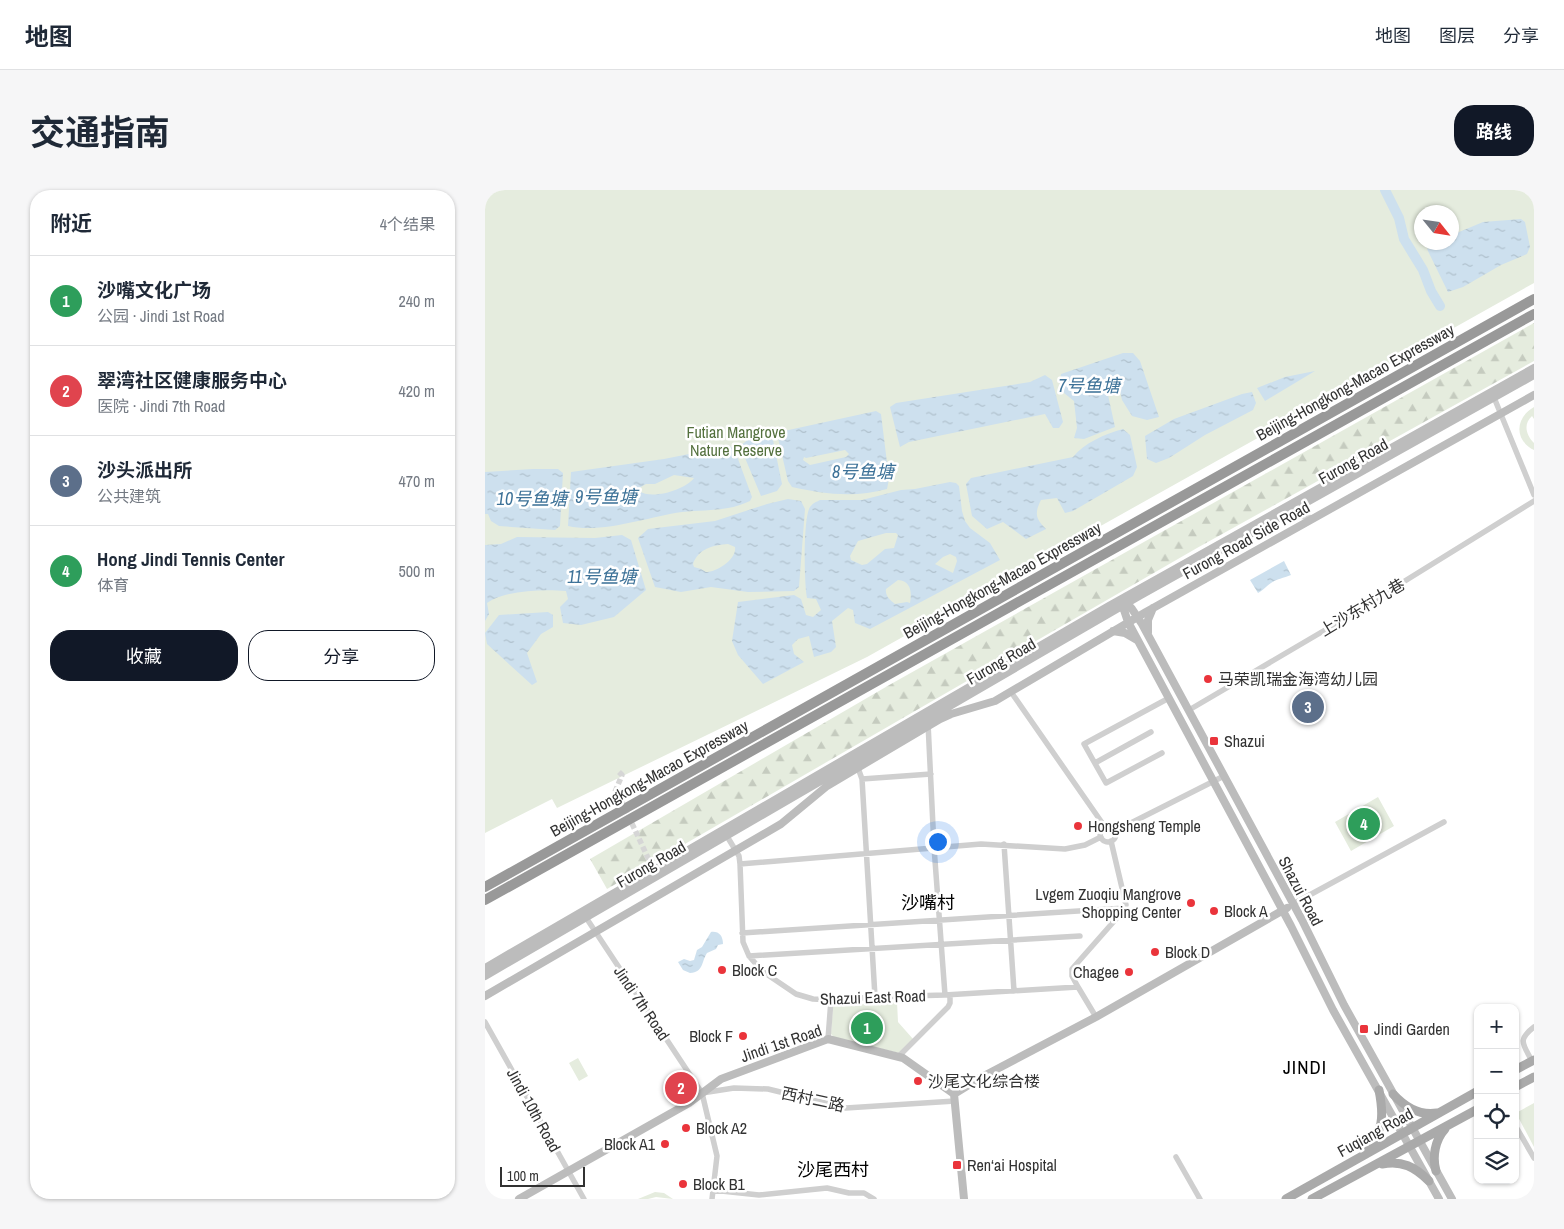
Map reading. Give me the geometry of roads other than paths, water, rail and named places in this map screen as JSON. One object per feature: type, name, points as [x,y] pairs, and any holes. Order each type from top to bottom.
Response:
[{"type":"highway","name":"Beijing-Hongkong-Macao Expressway","points":[[485,887],[1534,299]]},
{"type":"highway","name":"Beijing-Hongkong-Macao Expressway","points":[[485,900],[1534,314]]},
{"type":"main road","points":[[1519,1068],[1533,1060]]},
{"type":"main road","points":[[1519,1085],[1534,1076]]},
{"type":"main road","points":[[1357,1159],[1371,1145],[1381,1126],[1382,1110],[1379,1090]]},
{"type":"main road","name":"Fuqiang Road","points":[[1286,1199],[1474,1093]]},
{"type":"main road","points":[[1393,1094],[1402,1104],[1411,1109],[1425,1113],[1439,1113]]},
{"type":"main road","name":"Fuqiang Road","points":[[1311,1199],[1474,1111]]},
{"type":"main road","points":[[1436,1171],[1434,1159],[1437,1141],[1443,1131],[1451,1124]]},
{"type":"main road","points":[[1365,1170],[1397,1162],[1417,1170],[1429,1181]]},
{"type":"street","name":"Furong Road","points":[[725,833],[928,722],[1123,602],[1142,594],[1285,514],[1493,395],[1534,368]]},
{"type":"street","name":"Furong Road","points":[[485,976],[584,915],[1123,602],[1493,395],[1534,375]]},
{"type":"street","points":[[1493,395],[1534,495]]},
{"type":"street","name":"Furong Road Side Road","points":[[928,722],[991,703],[1129,622],[1137,615],[1155,607],[1534,396]]},
{"type":"street","name":"上沙东村九巷","points":[[1189,710],[1334,625],[1534,501]]},
{"type":"street","points":[[1285,514],[1313,518]]},
{"type":"street","points":[[1137,615],[1136,603],[1142,594]]},
{"type":"street","name":"Shazui Road","points":[[1123,602],[1137,615],[1293,904],[1344,1005],[1452,1199]]},
{"type":"street","name":"Shazui Road","points":[[1123,602],[1129,622],[1140,644],[1283,910],[1333,1010],[1439,1199]]},
{"type":"street","points":[[1148,635],[1148,620],[1155,607]]},
{"type":"street","points":[[1111,632],[1125,633],[1140,644]]},
{"type":"street","points":[[1011,692],[1105,827],[1110,827],[1115,831]]},
{"type":"street","points":[[1162,753],[1106,783],[1084,744],[1169,698]]},
{"type":"street","points":[[485,996],[785,821],[827,786],[928,722]]},
{"type":"street","points":[[899,1056],[950,1003],[939,921],[928,722]]},
{"type":"street","points":[[1095,763],[1151,732]]},
{"type":"street","points":[[858,768],[862,778],[875,997]]},
{"type":"street","points":[[827,786],[837,772]]},
{"type":"street","points":[[862,778],[931,774]]},
{"type":"street","points":[[1115,831],[1224,776]]},
{"type":"street","points":[[813,785],[827,786]]},
{"type":"street","points":[[964,1199],[954,1098],[980,1078],[1095,1017],[1293,904],[1444,822]]},
{"type":"street","points":[[1101,837],[1101,832],[1105,827]]},
{"type":"street","points":[[1111,841],[1115,836],[1115,831]]},
{"type":"street","name":"Shazui East Road","points":[[725,833],[740,864],[742,933],[743,942],[749,956],[762,971],[796,994],[813,999],[831,1000],[1078,987]]},
{"type":"street","points":[[1101,837],[1104,841],[1111,841]]},
{"type":"street","points":[[740,864],[981,844],[1065,849],[1085,845],[1101,837]]},
{"type":"street","points":[[1095,1017],[1071,972],[1074,966],[1125,908],[1125,898],[1111,841]]},
{"type":"street","points":[[1003,844],[1014,991]]},
{"type":"street","points":[[742,933],[1125,908]]},
{"type":"street","name":"Furong Road","points":[[485,968],[584,915]]},
{"type":"street","name":"Jindi 7th Road","points":[[584,915],[702,1094],[717,1156],[712,1199]]},
{"type":"street","points":[[749,956],[1080,936]]},
{"type":"street","points":[[828,1039],[831,1000]]},
{"type":"street","name":"Jindi 10th Road","points":[[485,1022],[584,1199]]},
{"type":"street","points":[[1533,1060],[1522,1042],[1525,1034],[1534,1027]]},
{"type":"street","name":"Jindi 1st Road","points":[[519,1199],[689,1103],[721,1079],[828,1039],[899,1056],[954,1098]]},
{"type":"street","name":"西村二路","points":[[702,1094],[734,1088],[768,1089],[846,1108],[954,1098]]},
{"type":"street","points":[[1519,1132],[1534,1158]]},
{"type":"street","points":[[1176,1157],[1199,1199]]},
{"type":"street","points":[[712,1190],[759,1194],[827,1188],[864,1193],[874,1199]]},
{"type":"water","points":[[1521,219],[1525,222],[1530,247],[1527,254],[1501,265],[1463,287],[1448,292],[1427,250],[1459,250],[1459,232],[1483,222]]},
{"type":"water","name":"7号鱼塘","points":[[1123,353],[1133,353],[1140,361],[1159,417],[1147,420],[1132,416],[1122,400],[1118,382],[1111,383],[1108,395],[1115,427],[1084,439],[1074,438],[1077,428],[1074,401],[1059,389],[1061,374]]},
{"type":"water","points":[[1315,371],[1265,401],[1257,388],[1285,377]]},
{"type":"water","points":[[1045,375],[1052,380],[1063,422],[1059,428],[1053,428],[1045,414],[909,442],[900,447],[890,407],[896,403],[1030,382]]},
{"type":"water","points":[[1252,392],[1256,403],[1253,410],[1205,435],[1169,458],[1156,463],[1147,459],[1145,436],[1174,419]]},
{"type":"water","name":"8号鱼塘","points":[[876,411],[881,414],[889,479],[887,489],[875,492],[839,494],[815,492],[792,487],[788,481],[778,438],[784,431]],"holes":[[[845,450],[849,454],[846,457],[810,465],[803,460],[804,457]]]},
{"type":"water","points":[[1123,429],[1130,435],[1137,467],[1133,476],[1073,511],[1065,513],[1057,498],[1041,500],[1037,509],[1037,516],[1046,529],[1026,539],[1003,522],[987,529],[972,516],[966,484],[971,478],[1073,457],[1083,447],[1095,440]]},
{"type":"water","points":[[764,438],[773,440],[782,484],[777,491],[761,496],[740,446],[749,439]]},
{"type":"water","name":"9号鱼塘","points":[[729,446],[734,448],[752,497],[750,501],[722,509],[668,514],[625,524],[595,528],[568,526],[571,472],[664,459]],"holes":[[[674,475],[694,478],[676,490],[660,494],[645,494],[639,491],[639,488],[646,484],[655,484]]]},
{"type":"water","name":"10号鱼塘","points":[[558,469],[563,473],[560,526],[555,530],[499,526],[491,521],[488,514],[485,514],[485,472]]},
{"type":"water","points":[[950,482],[956,483],[959,486],[965,521],[970,528],[990,543],[1000,560],[870,629],[855,623],[853,610],[848,608],[832,621],[836,647],[831,652],[814,657],[809,636],[798,639],[792,645],[794,654],[804,662],[763,684],[738,655],[732,641],[738,602],[794,595],[801,599],[806,615],[813,617],[821,610],[816,599],[807,598],[806,590],[805,537],[810,507],[820,500],[862,500],[901,490]],"holes":[[[886,533],[896,533],[898,535],[894,548],[885,549],[867,564],[862,565],[851,560],[850,556],[858,541]],[[950,554],[956,557],[957,561],[953,573],[935,564]],[[898,580],[906,582],[911,591],[910,603],[895,604],[887,596],[886,589]]]},
{"type":"water","points":[[788,499],[801,501],[805,509],[799,587],[794,591],[748,592],[711,587],[681,592],[655,587],[638,538],[648,529],[715,521]],"holes":[[[728,544],[735,547],[735,552],[730,560],[715,570],[706,572],[694,567],[695,559],[702,551],[717,545]]]},
{"type":"water","name":"11号鱼塘","points":[[622,535],[631,540],[646,590],[614,617],[581,625],[563,623],[560,607],[568,599],[566,591],[536,590],[504,595],[487,603],[489,614],[485,621],[485,545],[501,544],[517,537],[595,538]]},
{"type":"water","points":[[1284,561],[1291,575],[1273,582],[1258,593],[1250,580]]},
{"type":"water","points":[[548,612],[553,615],[553,627],[541,634],[527,653],[537,682],[532,685],[487,644],[485,633],[499,615]]},
{"type":"water","points":[[711,932],[716,932],[720,935],[723,944],[718,945],[716,949],[707,953],[698,971],[690,973],[683,970],[678,962],[684,959],[694,960],[697,950],[702,947]]},
{"type":"waterway","points":[[1385,190],[1399,218],[1404,239],[1423,270],[1431,291],[1440,306]]},
{"type":"tunnel","points":[[619,772],[622,775],[615,792],[616,797],[621,800],[649,860]]},
{"type":"place","name":"马荣凯瑞金海湾幼儿园","points":[[1208,679]]},
{"type":"place","name":"沙头派出所","points":[[1308,707]]},
{"type":"place","name":"Shazui","points":[[1214,741]]},
{"type":"place","name":"Hong Jindi Tennis Center","points":[[1364,824]]},
{"type":"place","name":"Hongsheng Temple","points":[[1078,826]]},
{"type":"place","name":"Lvgem Zuoqiu Mangrove Shopping Center","points":[[1191,903]]},
{"type":"place","name":"Block A","points":[[1214,911]]},
{"type":"place","name":"Block D","points":[[1155,952]]},
{"type":"place","name":"Block C","points":[[722,970]]},
{"type":"place","name":"Chagee","points":[[1129,972]]},
{"type":"place","name":"沙嘴文化广场","points":[[867,1028]]},
{"type":"place","name":"Jindi Garden","points":[[1364,1029]]},
{"type":"place","name":"Block F","points":[[743,1036]]},
{"type":"place","name":"沙尾文化综合楼","points":[[918,1081]]},
{"type":"place","name":"翠湾社区健康服务中心","points":[[681,1088]]},
{"type":"place","name":"Block A2","points":[[686,1128]]},
{"type":"place","name":"Block A1","points":[[665,1144]]},
{"type":"place","name":"Ren‘ai Hospital","points":[[957,1165]]},
{"type":"place","name":"Block B1","points":[[683,1184]]},
{"type":"district","name":"沙嘴村","points":[[928,903]]},
{"type":"district","name":"JINDI","points":[[1305,1067]]},
{"type":"district","name":"沙尾西村","points":[[833,1170]]},
{"type":"park label","name":"Futian Mangrove Nature Reserve","points":[[736,441]]}]
